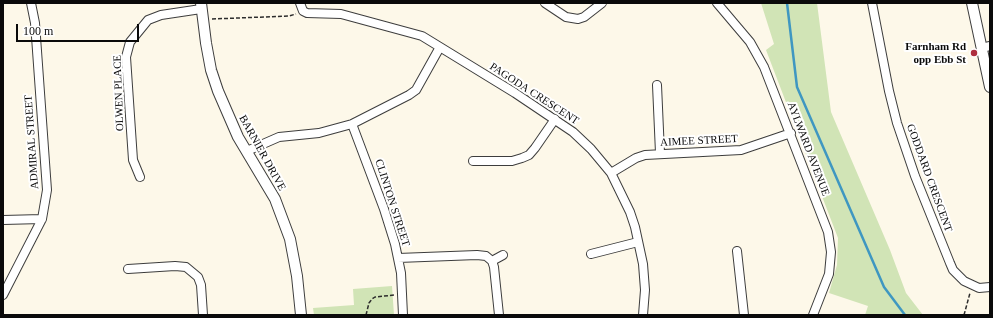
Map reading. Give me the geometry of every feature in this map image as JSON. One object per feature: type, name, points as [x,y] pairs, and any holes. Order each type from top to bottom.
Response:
[{"type":"street","name":"ADMIRAL STREET","points":[[3,295],[42,219],[47,190],[35,23],[31,3]]},
{"type":"street","points":[[300,3],[303,11]]},
{"type":"street","points":[[545,3],[566,17],[578,19],[584,17],[602,3]]},
{"type":"street","name":"AYLWARD AVENUE","points":[[717,3],[750,42],[758,55],[771,83],[828,232],[832,252],[829,274],[813,315]]},
{"type":"street","name":"GODDARD CRESCENT","points":[[872,3],[889,91],[906,152],[953,270],[964,281],[973,286]]},
{"type":"street","points":[[972,3],[986,47],[990,87]]},
{"type":"street","name":"BARNIER DRIVE","points":[[201,6],[208,57],[214,80],[229,119],[275,199],[290,239],[297,276],[301,315]]},
{"type":"street","name":"OLWEN PLACE","points":[[140,177],[133,160],[126,57],[130,42],[148,20],[161,15],[201,6]]},
{"type":"street","name":"PAGODA CRESCENT","points":[[303,11],[311,14],[341,14],[414,33],[440,47],[555,119],[573,132],[591,149],[610,173],[630,212],[638,242],[644,276],[645,290],[643,315]]},
{"type":"street","points":[[247,151],[279,137],[319,133],[352,124],[397,102],[416,90],[440,47]]},
{"type":"street","points":[[657,85],[660,153]]},
{"type":"street","points":[[473,161],[512,161],[529,155],[555,119]]},
{"type":"street","name":"CLINTON STREET","points":[[352,124],[384,209],[398,258],[401,274],[403,315]]},
{"type":"street","name":"AIMEE STREET","points":[[610,173],[636,158],[645,155],[660,153],[741,150],[790,133]]},
{"type":"street","points":[[3,220],[42,219]]},
{"type":"street","points":[[591,254],[638,242]]},
{"type":"street","points":[[737,251],[744,315]]},
{"type":"street","points":[[398,258],[477,255],[486,256],[492,261],[495,273],[498,315]]},
{"type":"street","points":[[492,261],[503,255]]},
{"type":"street","points":[[128,269],[175,266],[186,267],[198,277],[203,315]]},
{"type":"street","points":[[973,286],[979,288],[990,287]]},
{"type":"path","points":[[202,19],[289,16],[303,11]]},
{"type":"path","points":[[964,315],[973,286]]},
{"type":"path","points":[[366,315],[369,303],[372,299],[375,297],[394,295]]},
{"type":"green space","points":[[761,3],[817,3],[831,112],[890,250],[906,293],[923,315],[865,315],[868,306],[829,293],[837,265],[838,238],[766,50],[774,44]]},
{"type":"green space","points":[[392,286],[394,315],[314,315],[313,308],[354,305],[353,289]]},
{"type":"waterway","points":[[787,3],[797,87],[884,287],[905,315]]},
{"type":"place","name":"Farnham Rd opp Ebb St","points":[[974,53]]}]
